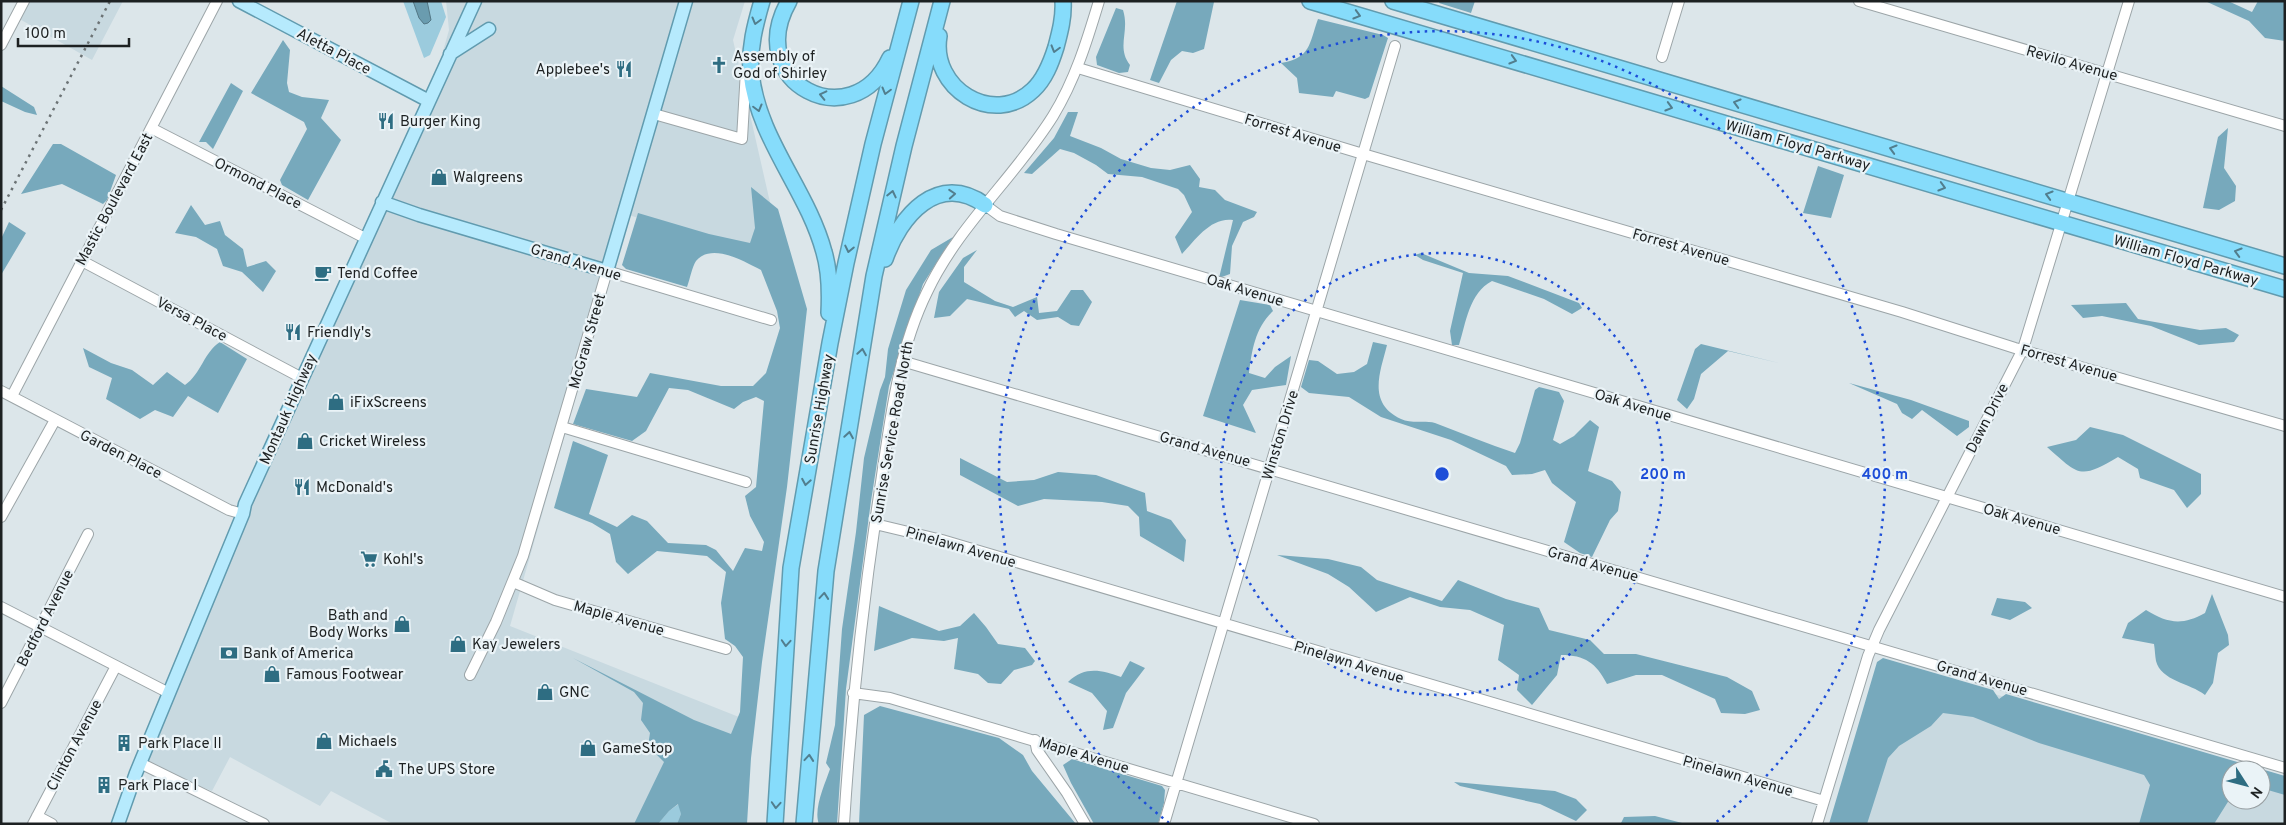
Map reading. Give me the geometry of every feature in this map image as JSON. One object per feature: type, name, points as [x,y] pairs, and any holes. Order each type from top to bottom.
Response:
[{"type":"highway","points":[[762,1],[752,42],[751,72],[761,118],[817,230],[825,254],[830,294],[823,382]]},
{"type":"highway","points":[[789,1],[781,19],[777,35],[780,60],[788,74],[798,84],[809,92],[822,96],[838,98],[853,95],[871,84],[885,68],[904,27]]},
{"type":"highway","name":"Sunrise Highway","points":[[774,824],[791,568],[823,382],[864,182],[911,1]]},
{"type":"highway","points":[[943,1],[938,46],[943,71],[953,86],[962,94],[978,102],[995,104],[1020,99],[1031,92],[1044,77],[1063,17],[1063,1]]},
{"type":"highway","points":[[804,824],[826,571],[874,276],[894,185],[943,1]]},
{"type":"highway","name":"William Floyd Parkway","points":[[1310,1],[2285,288]]},
{"type":"highway","name":"William Floyd Parkway","points":[[1393,1],[2285,266]]},
{"type":"highway","points":[[869,310],[888,251],[900,227],[913,210],[932,198],[954,193],[972,196],[985,205]]},
{"type":"main road","name":"Aletta Place","points":[[239,1],[429,102]]},
{"type":"main road","name":"Montauk Highway","points":[[118,824],[140,763],[243,514],[245,504],[475,1]]},
{"type":"main road","name":"McGraw Street","points":[[607,271],[686,1]]},
{"type":"main road","points":[[450,54],[489,29]]},
{"type":"main road","name":"Grand Avenue","points":[[382,202],[419,215],[607,271]]},
{"type":"street","points":[[1,45],[24,1]]},
{"type":"street","name":"Mastic Boulevard East","points":[[12,396],[217,1]]},
{"type":"street","name":"Sunrise Service Road North","points":[[844,824],[853,693],[875,524],[902,360],[919,309],[932,282],[954,246],[1047,125],[1078,68],[1099,1]]},
{"type":"street","points":[[1662,57],[1679,1]]},
{"type":"street","name":"Revilo Avenue","points":[[1858,1],[2285,126]]},
{"type":"street","name":"Dawn Drive","points":[[1817,824],[1872,646],[1896,593],[2023,349],[2130,1]]},
{"type":"street","points":[[654,114],[742,139],[747,64],[752,42]]},
{"type":"street","name":"Winston Drive","points":[[1164,824],[1395,46]]},
{"type":"street","name":"Forrest Avenue","points":[[1078,68],[2285,426]]},
{"type":"street","name":"Ormond Place","points":[[151,128],[365,238]]},
{"type":"street","name":"Oak Avenue","points":[[985,205],[1000,216],[1056,234],[1946,499],[2285,597]]},
{"type":"street","name":"Versa Place","points":[[82,261],[302,378]]},
{"type":"street","name":"Grand Avenue","points":[[607,271],[771,320]]},
{"type":"street","name":"McGraw Street","points":[[470,675],[496,622],[527,544],[607,271]]},
{"type":"street","name":"Grand Avenue","points":[[902,360],[2285,768]]},
{"type":"street","name":"Garden Place","points":[[1,391],[229,510],[243,514]]},
{"type":"street","points":[[1,517],[55,420]]},
{"type":"street","points":[[562,427],[746,482]]},
{"type":"street","name":"Pinelawn Avenue","points":[[875,524],[942,540],[1223,625],[1824,801]]},
{"type":"street","name":"Bedford Avenue","points":[[1,702],[88,534]]},
{"type":"street","name":"Maple Avenue","points":[[513,582],[555,600],[726,649]]},
{"type":"street","points":[[1,607],[169,694]]},
{"type":"street","name":"Clinton Avenue","points":[[35,820],[116,666]]},
{"type":"street","name":"Maple Avenue","points":[[853,693],[890,698],[1314,824]]},
{"type":"street","points":[[1035,740],[1037,750],[1059,781],[1085,824]]},
{"type":"street","points":[[140,763],[264,824]]},
{"type":"street","points":[[35,820],[52,824]]},
{"type":"shaded area","points":[[24,1],[123,1],[92,60],[16,17]]},
{"type":"shaded area","points":[[403,1],[441,1],[446,17],[430,55],[424,58]]},
{"type":"shaded area","points":[[413,1],[427,1],[431,20],[428,23],[424,24],[419,18]]},
{"type":"shaded area","points":[[446,1],[745,1],[733,40],[769,198],[785,258],[628,215],[510,626],[749,721],[734,824],[393,824],[331,791],[320,806],[230,757],[212,791],[140,763],[243,514],[429,101],[449,30]]},
{"type":"shaded area","points":[[1177,1],[1214,2],[1204,49],[1193,53],[1182,51],[1171,60],[1159,83],[1150,80]]},
{"type":"shaded area","points":[[1440,1],[1475,1],[1471,13],[1439,3]]},
{"type":"shaded area","points":[[2205,1],[2228,1],[2252,12],[2258,1],[2285,1],[2285,41],[2265,38],[2249,21]]},
{"type":"shaded area","points":[[1116,8],[1123,10],[1125,18],[1123,45],[1130,65],[1128,72],[1119,73],[1097,65],[1096,57]]},
{"type":"shaded area","points":[[1318,19],[1383,35],[1388,38],[1369,97],[1365,99],[1336,91],[1333,97],[1299,93],[1297,78],[1281,63],[1298,58],[1304,53],[1310,43]]},
{"type":"shaded area","points":[[283,40],[290,50],[287,83],[289,92],[302,97],[329,100],[321,118],[341,140],[308,200],[282,185],[280,180],[307,129],[304,122],[251,93]]},
{"type":"shaded area","points":[[231,83],[243,91],[213,149],[206,142],[199,142]]},
{"type":"shaded area","points":[[1,86],[34,107],[37,115],[25,112],[1,101]]},
{"type":"shaded area","points":[[1068,112],[1078,112],[1070,136],[1101,148],[1121,159],[1151,168],[1170,170],[1190,165],[1200,179],[1199,187],[1215,190],[1225,200],[1257,212],[1254,217],[1243,222],[1232,246],[1230,274],[1219,278],[1233,220],[1225,220],[1211,225],[1182,254],[1175,237],[1192,212],[1184,195],[1178,189],[1142,177],[1108,174],[1074,153],[1060,149],[1032,174],[1024,173],[1054,138]]},
{"type":"shaded area","points":[[2228,128],[2224,168],[2236,186],[2235,201],[2219,210],[2203,208],[2218,137]]},
{"type":"shaded area","points":[[53,144],[61,144],[116,175],[107,200],[103,204],[62,184],[21,194]]},
{"type":"shaded area","points":[[1818,166],[1844,175],[1831,218],[1803,213]]},
{"type":"shaded area","points":[[751,187],[778,209],[807,309],[787,487],[762,662],[751,758],[747,824],[677,824],[681,814],[678,804],[658,824],[634,824],[664,762],[648,746],[650,733],[641,720],[643,703],[634,692],[573,658],[694,720],[731,734],[740,712],[743,657],[735,646],[725,639],[721,603],[726,572],[707,556],[657,551],[628,574],[616,562],[610,534],[592,523],[554,508],[573,441],[608,455],[589,514],[617,527],[632,515],[647,521],[668,543],[706,545],[716,550],[733,571],[745,548],[762,551],[764,542],[750,516],[745,496],[756,487],[764,401],[756,397],[743,402],[734,409],[688,390],[669,388],[646,431],[632,441],[573,424],[586,389],[637,397],[650,373],[721,386],[753,386],[766,373],[780,328],[777,311],[761,270],[729,255],[711,253],[696,261],[687,287],[626,269],[622,265],[638,213],[709,234],[750,243],[755,228]]},
{"type":"shaded area","points":[[191,205],[205,225],[220,221],[225,235],[243,249],[247,267],[266,261],[276,271],[263,292],[242,272],[223,266],[217,249],[196,237],[175,233]]},
{"type":"shaded area","points":[[9,222],[26,233],[1,275],[1,239]]},
{"type":"shaded area","points":[[953,237],[923,284],[889,386],[871,501],[846,689],[837,824],[819,824],[817,811],[830,769],[826,763],[835,725],[842,629],[856,532],[864,458],[880,390],[885,377],[888,349],[906,290],[931,250]]},
{"type":"shaded area","points":[[977,250],[964,267],[964,282],[995,301],[1013,307],[1037,297],[1039,313],[1057,311],[1071,290],[1083,290],[1092,302],[1079,326],[1071,325],[1058,317],[1037,320],[1024,311],[1015,317],[1009,309],[967,299],[950,316],[934,318],[939,292],[963,258]]},
{"type":"shaded area","points":[[1421,253],[1469,273],[1508,276],[1579,303],[1582,308],[1572,314],[1544,299],[1492,281],[1484,286],[1473,301],[1466,318],[1459,345],[1452,345],[1450,331],[1463,273],[1423,260],[1415,255]]},
{"type":"shaded area","points":[[1240,300],[1270,305],[1273,311],[1258,332],[1249,373],[1265,378],[1275,367],[1291,356],[1286,385],[1252,390],[1243,405],[1256,433],[1203,416]]},
{"type":"shaded area","points":[[2126,303],[2138,319],[2200,330],[2226,328],[2239,335],[2234,342],[2199,345],[2151,326],[2102,316],[2083,318],[2071,305]]},
{"type":"shaded area","points":[[220,342],[247,359],[218,413],[188,396],[173,417],[155,410],[140,419],[106,399],[112,378],[89,367],[83,348],[111,363],[132,370],[153,385],[167,372],[185,385],[195,375],[210,351]]},
{"type":"shaded area","points":[[1373,342],[1387,345],[1379,376],[1380,396],[1383,405],[1401,419],[1435,423],[1515,453],[1520,443],[1535,390],[1539,387],[1559,392],[1564,401],[1553,440],[1560,444],[1574,436],[1590,420],[1599,427],[1588,471],[1612,481],[1621,492],[1618,511],[1610,520],[1592,557],[1580,553],[1564,542],[1576,502],[1552,483],[1545,470],[1532,474],[1512,475],[1506,466],[1451,440],[1381,417],[1349,397],[1309,393],[1301,387],[1309,360],[1318,361],[1337,374],[1354,372],[1367,364]]},
{"type":"shaded area","points":[[1701,344],[1783,364],[1728,351],[1701,374],[1694,399],[1687,409],[1677,400],[1695,349]]},
{"type":"shaded area","points":[[1849,383],[1911,400],[1969,421],[1969,427],[1957,436],[1922,410],[1912,419],[1902,413],[1897,404]]},
{"type":"shaded area","points":[[2090,427],[2123,435],[2201,474],[2201,494],[2187,508],[2174,490],[2140,478],[2138,469],[2118,457],[2095,469],[2080,471],[2066,464],[2047,447],[2076,440]]},
{"type":"shaded area","points":[[960,458],[1007,482],[1034,480],[1058,472],[1096,475],[1145,493],[1147,511],[1171,520],[1186,540],[1184,562],[1140,536],[1139,517],[1128,506],[1102,502],[1044,499],[1018,506],[960,475]]},
{"type":"shaded area","points":[[1277,555],[1328,559],[1361,567],[1377,580],[1442,601],[1458,580],[1506,599],[1539,608],[1549,630],[1590,640],[1604,654],[1636,654],[1727,677],[1752,691],[1760,710],[1745,714],[1721,713],[1715,699],[1662,675],[1636,675],[1607,684],[1599,671],[1589,662],[1569,655],[1561,655],[1557,675],[1532,705],[1517,690],[1519,675],[1498,660],[1504,625],[1470,610],[1440,607],[1410,597],[1376,612],[1349,587],[1328,574]]},
{"type":"shaded area","points":[[2212,594],[2228,635],[2229,645],[2218,653],[2213,683],[2205,695],[2170,677],[2159,668],[2156,661],[2154,644],[2122,638],[2128,623],[2146,610],[2168,620],[2189,620],[2205,613]]},
{"type":"shaded area","points":[[1997,598],[2025,602],[2032,608],[2010,620],[1991,615]]},
{"type":"shaded area","points":[[879,606],[939,631],[960,626],[974,613],[998,644],[1025,648],[1035,661],[1032,665],[1014,670],[1001,684],[988,683],[978,674],[954,669],[958,638],[944,641],[912,638],[874,651]]},
{"type":"shaded area","points":[[1883,658],[1993,690],[1999,699],[2006,694],[2231,760],[2221,760],[2221,810],[2223,810],[2214,824],[2139,824],[2150,785],[2144,775],[2039,743],[1973,717],[1943,713],[1931,726],[1899,746],[1888,758],[1867,824],[1829,824],[1877,662]]},
{"type":"shaded area","points":[[1130,661],[1145,668],[1126,693],[1113,728],[1103,730],[1107,711],[1092,693],[1068,682],[1081,673],[1093,671],[1121,677]]},
{"type":"shaded area","points":[[1881,661],[2221,760],[2221,810],[2271,810],[2271,775],[2285,779],[2285,824],[1834,824]]},
{"type":"shaded area","points":[[880,706],[999,738],[1023,755],[1032,771],[1076,824],[859,824],[864,715]]},
{"type":"shaded area","points":[[1072,759],[1162,786],[1165,790],[1164,803],[1158,824],[1094,824],[1063,765]]},
{"type":"shaded area","points":[[2271,772],[2285,776],[2285,795],[2271,791]]},
{"type":"shaded area","points":[[1454,782],[1555,791],[1576,799],[1587,810],[1576,821],[1540,804],[1460,786]]},
{"type":"shaded area","points":[[679,804],[681,814],[677,824],[658,824],[669,811]]},
{"type":"shaded area","points":[[1655,816],[1686,824],[1621,823],[1624,817]]},
{"type":"railway","points":[[1,210],[110,1]]},
{"type":"place","name":"Assembly of God of Shirley","points":[[719,65]]},
{"type":"place","name":"Applebee's","points":[[624,69]]},
{"type":"place","name":"Burger King","points":[[386,121]]},
{"type":"place","name":"Walgreens","points":[[439,177]]},
{"type":"place","name":"Tend Coffee","points":[[323,273]]},
{"type":"place","name":"Friendly's","points":[[293,332]]},
{"type":"place","name":"iFixScreens","points":[[336,402]]},
{"type":"place","name":"Cricket Wireless","points":[[305,441]]},
{"type":"place","name":"McDonald's","points":[[302,487]]},
{"type":"place","name":"Kohl's","points":[[369,559]]},
{"type":"place","name":"Bath and Body Works","points":[[402,624]]},
{"type":"place","name":"Kay Jewelers","points":[[458,644]]},
{"type":"place","name":"Bank of America","points":[[229,653]]},
{"type":"place","name":"Famous Footwear","points":[[272,674]]},
{"type":"place","name":"GNC","points":[[545,692]]},
{"type":"place","name":"Michaels","points":[[324,741]]},
{"type":"place","name":"Park Place II","points":[[124,743]]},
{"type":"place","name":"GameStop","points":[[588,748]]},
{"type":"place","name":"The UPS Store","points":[[384,769]]},
{"type":"place","name":"Park Place I","points":[[104,785]]}]
